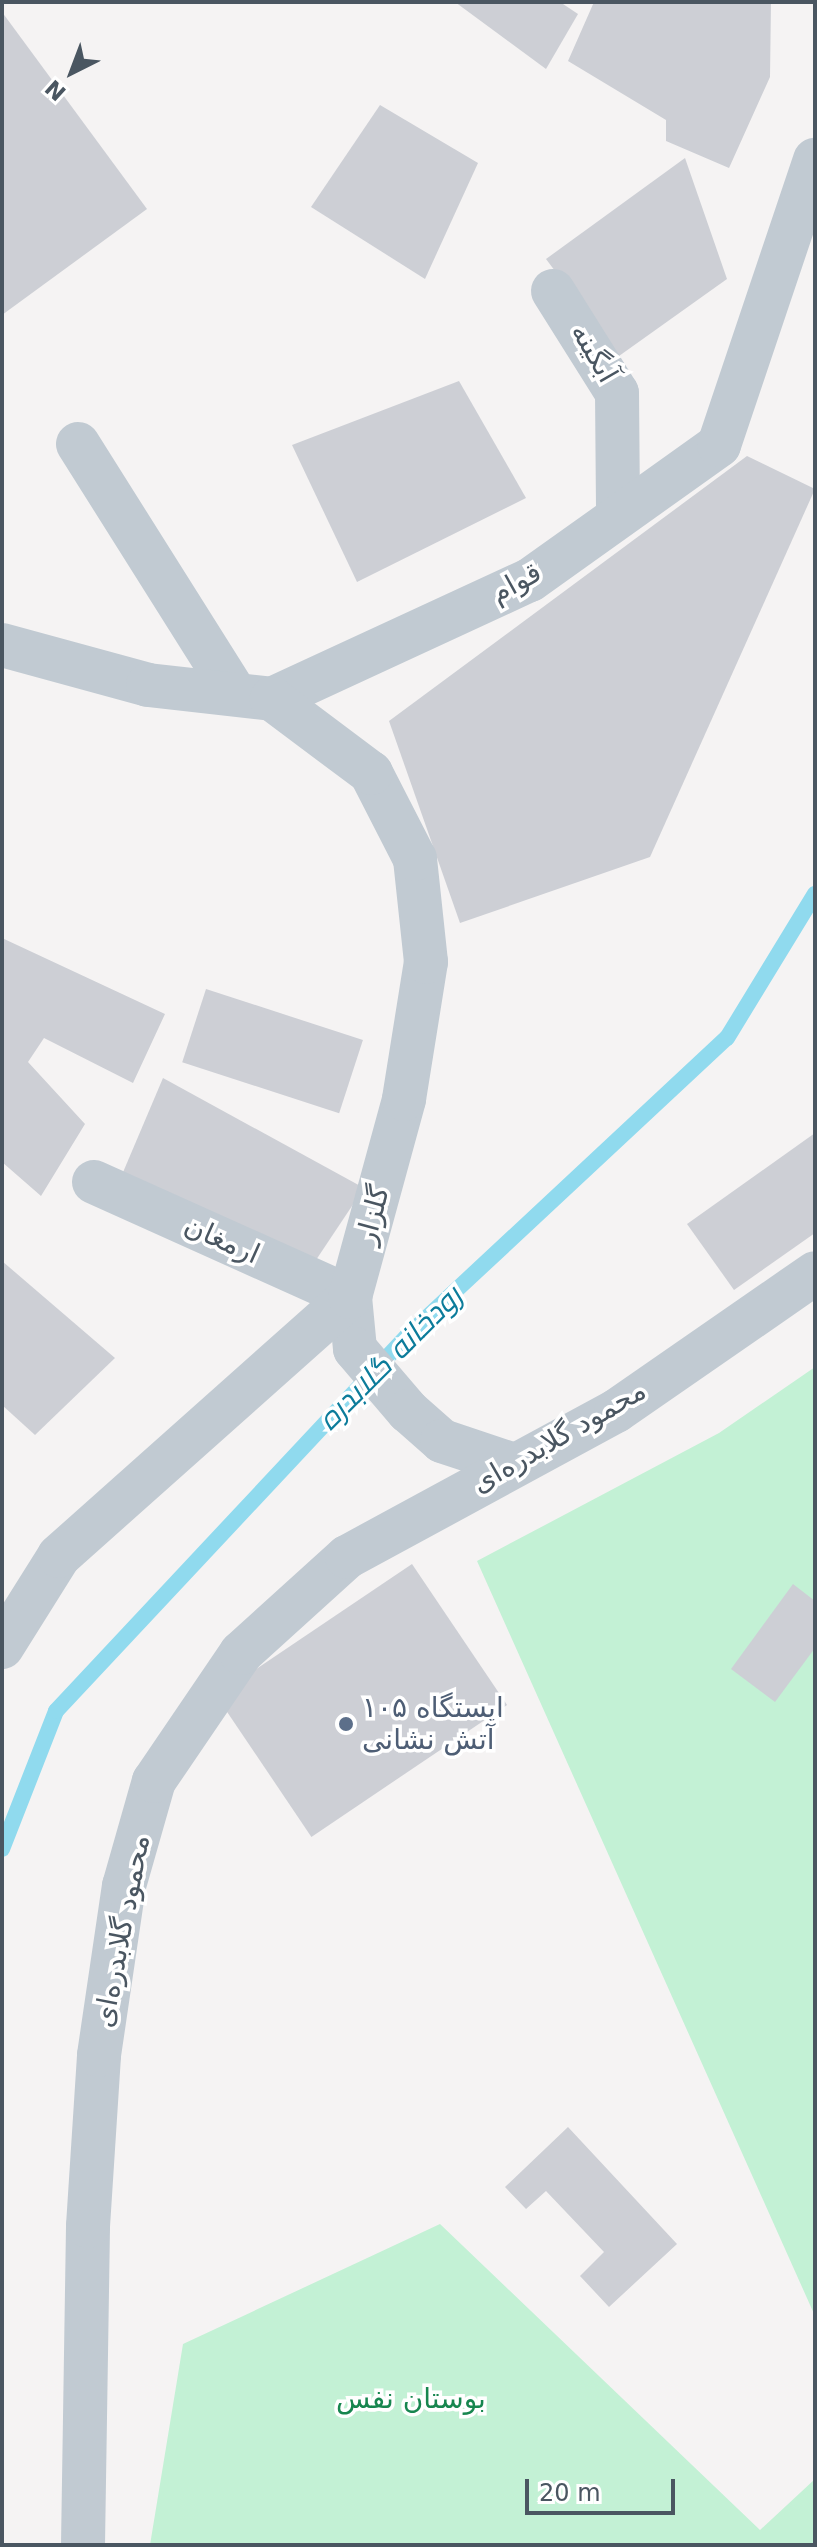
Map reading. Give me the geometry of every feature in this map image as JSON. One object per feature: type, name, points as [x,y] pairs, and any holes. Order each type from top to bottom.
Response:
[{"type":"street","name":"قوام","points":[[254,696],[530,580],[719,445],[804,235],[815,160]]},
{"type":"street","name":"آبگینه","points":[[553,291],[617,393],[618,516]]},
{"type":"street","points":[[78,444],[254,696]]},
{"type":"street","points":[[2,645],[148,685],[254,696]]},
{"type":"street","name":"گلزار","points":[[254,696],[371,773],[415,859],[426,962],[404,1099],[350,1297]]},
{"type":"street","name":"ارمغان","points":[[94,1182],[350,1297]]},
{"type":"street","name":"محمود گلابدره‌ای","points":[[83,2545],[88,2226],[99,2055],[124,1886],[154,1781],[241,1653],[301,1595],[347,1557],[616,1411],[815,1273]]},
{"type":"street","points":[[350,1297],[355,1349],[408,1411],[442,1441],[514,1465]]},
{"type":"street","points":[[2,1647],[59,1556],[350,1297]]},
{"type":"green space","points":[[815,1367],[815,2316],[477,1561],[719,1433]]},
{"type":"green space","name":"بوستان نفس","points":[[440,2224],[760,2530],[815,2479],[815,2545],[150,2545],[183,2344]]},
{"type":"building","points":[[455,2],[560,2],[578,14],[546,69]]},
{"type":"building","points":[[594,2],[771,2],[770,77],[729,168],[666,141],[666,120],[568,61]]},
{"type":"building","points":[[2,12],[147,209],[2,315]]},
{"type":"building","points":[[380,105],[478,163],[425,279],[311,207]]},
{"type":"building","points":[[685,158],[727,279],[619,356],[546,259]]},
{"type":"building","points":[[459,381],[526,498],[357,582],[292,445]]},
{"type":"building","points":[[747,456],[815,489],[650,857],[460,923],[389,721]]},
{"type":"building","points":[[2,938],[165,1014],[133,1083],[44,1038],[28,1062],[85,1124],[41,1196],[2,1162]]},
{"type":"building","points":[[206,989],[363,1040],[339,1113],[182,1062]]},
{"type":"building","points":[[163,1078],[364,1188],[314,1263],[121,1177]]},
{"type":"building","points":[[815,1133],[815,1233],[734,1290],[687,1224]]},
{"type":"building","points":[[2,1261],[115,1358],[35,1435],[2,1405]]},
{"type":"building","points":[[412,1564],[507,1705],[311,1837],[216,1696]]},
{"type":"building","points":[[793,1584],[815,1601],[815,1648],[775,1702],[731,1669]]},
{"type":"building","points":[[568,2127],[677,2244],[609,2307],[580,2276],[604,2252],[546,2191],[526,2209],[505,2187]]},
{"type":"waterway","name":"رودخانه گلابدره","points":[[2,1849],[56,1711],[407,1336],[727,1038],[815,894]]},
{"type":"place","name":"ایستگاه ۱۰۵ آتش نشانی","points":[[346,1724]]}]
